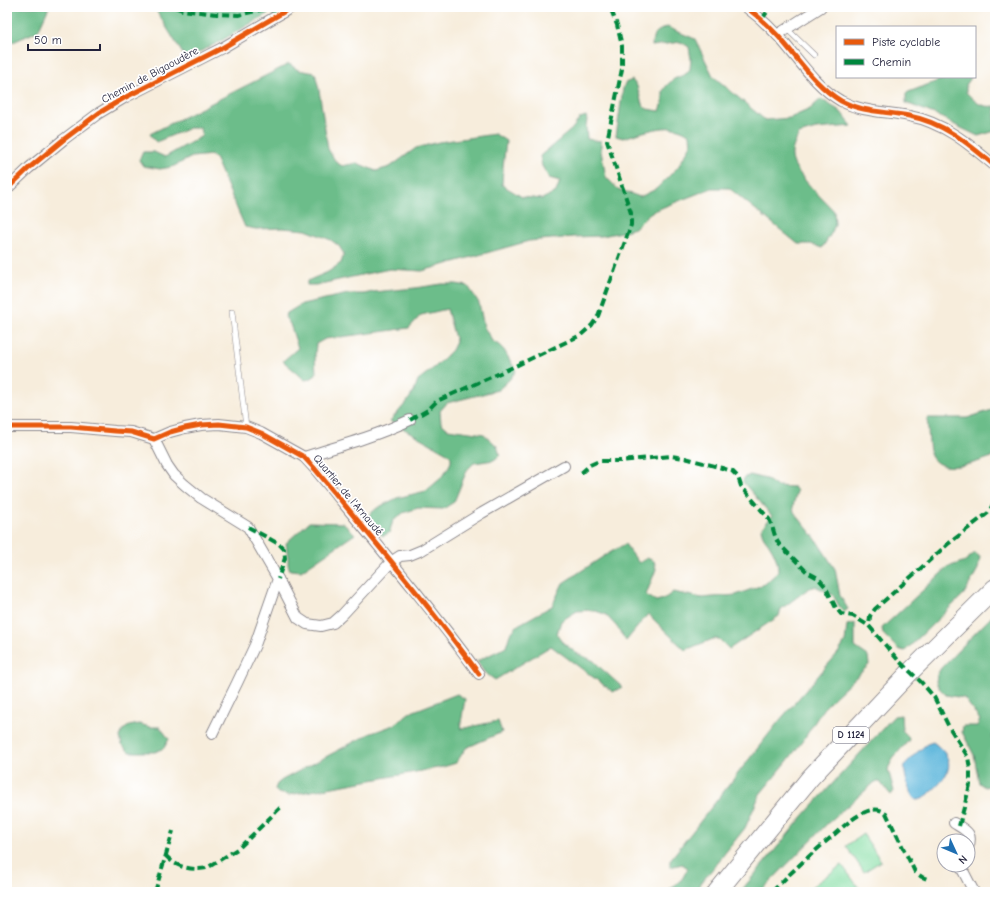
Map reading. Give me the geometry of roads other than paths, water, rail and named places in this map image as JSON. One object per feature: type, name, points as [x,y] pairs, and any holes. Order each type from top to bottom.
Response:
[{"type":"highway","name":"D 1124","points":[[717,892],[810,778],[909,673],[995,588]]},
{"type":"street","name":"Chemin de Bigaoudère","points":[[7,189],[28,168],[99,113],[124,98],[222,48],[292,7]]},
{"type":"street","points":[[746,7],[762,19],[778,35],[814,79],[839,99],[852,106],[867,110],[910,116],[940,126],[969,144],[995,166]]},
{"type":"street","points":[[778,35],[821,7]]},
{"type":"street","name":"Quartier de l'Arnaudé","points":[[304,457],[371,436],[410,420]]},
{"type":"street","name":"Quartier de l'Arnaudé","points":[[154,439],[170,432],[201,425],[219,424],[246,427],[261,432],[304,457],[391,562],[479,674]]},
{"type":"street","points":[[7,427],[71,427],[115,430],[131,432],[154,439],[167,465],[174,475],[201,498],[248,527],[278,579],[298,618],[307,624],[321,626],[333,623],[391,562],[400,556],[410,555],[422,550],[482,513],[564,466]]},
{"type":"street","points":[[212,734],[238,683],[255,645],[278,579]]},
{"type":"street","points":[[954,823],[968,833]]},
{"type":"street","points":[[964,873],[974,892]]},
{"type":"lane","points":[[787,29],[814,55]]},
{"type":"lane","points":[[232,312],[246,427]]},
{"type":"water","points":[[933,742],[945,754],[949,766],[944,778],[939,784],[929,794],[917,800],[914,799],[910,791],[905,773],[905,765],[925,745]]},
{"type":"waterway","points":[[927,892],[931,888]]}]
